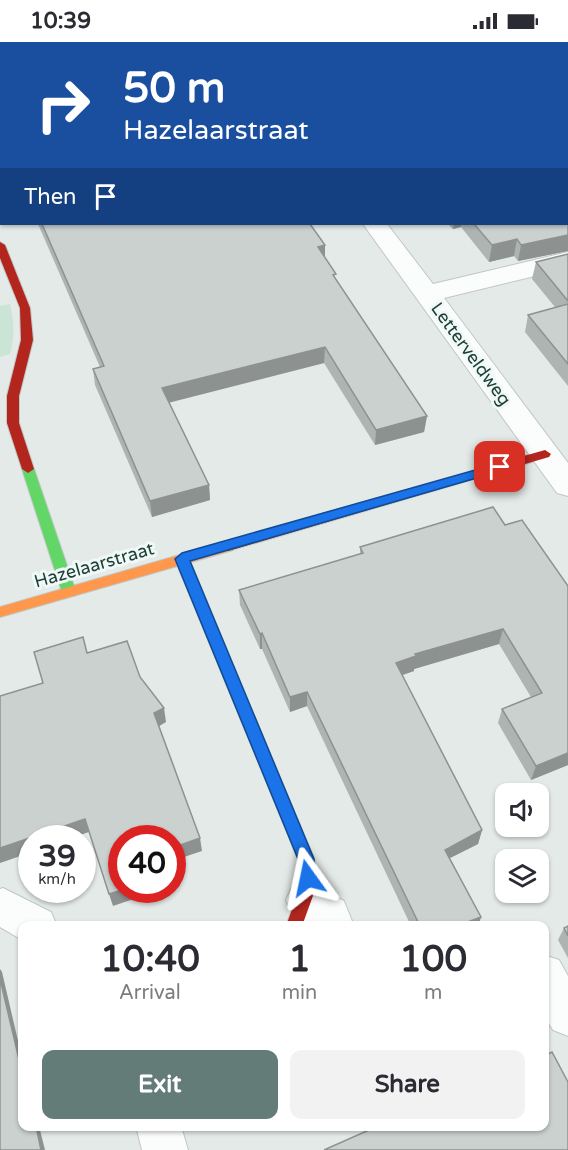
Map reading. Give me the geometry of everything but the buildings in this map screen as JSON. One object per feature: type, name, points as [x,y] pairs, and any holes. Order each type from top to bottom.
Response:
[{"type":"street","name":"Letterveldweg","points":[[376,225],[568,485]]},
{"type":"street","points":[[0,244],[25,308],[27,340],[13,396],[13,423],[69,592]]},
{"type":"street","points":[[427,294],[568,260]]},
{"type":"street","name":"Hazelaarstraat","points":[[0,612],[545,454]]},
{"type":"street","points":[[182,559],[306,859],[311,917]]},
{"type":"street","points":[[0,908],[3,907],[28,921]]},
{"type":"street","points":[[549,983],[568,1015]]},
{"type":"street","points":[[159,1131],[165,1150]]},
{"type":"green space","points":[[10,304],[13,329],[12,348],[10,354],[0,357],[0,306]]},
{"type":"traffic: fast","points":[[28,469],[69,592]]},
{"type":"traffic: slow","points":[[0,612],[228,546]]},
{"type":"traffic: jam","points":[[0,245],[25,308],[27,340],[13,396],[13,423],[28,469]]},
{"type":"traffic: jam","points":[[228,546],[545,454]]},
{"type":"traffic: jam","points":[[182,559],[306,859],[306,893],[296,921]]},
{"type":"route","points":[[308,878],[306,859],[182,559],[500,467]]}]
